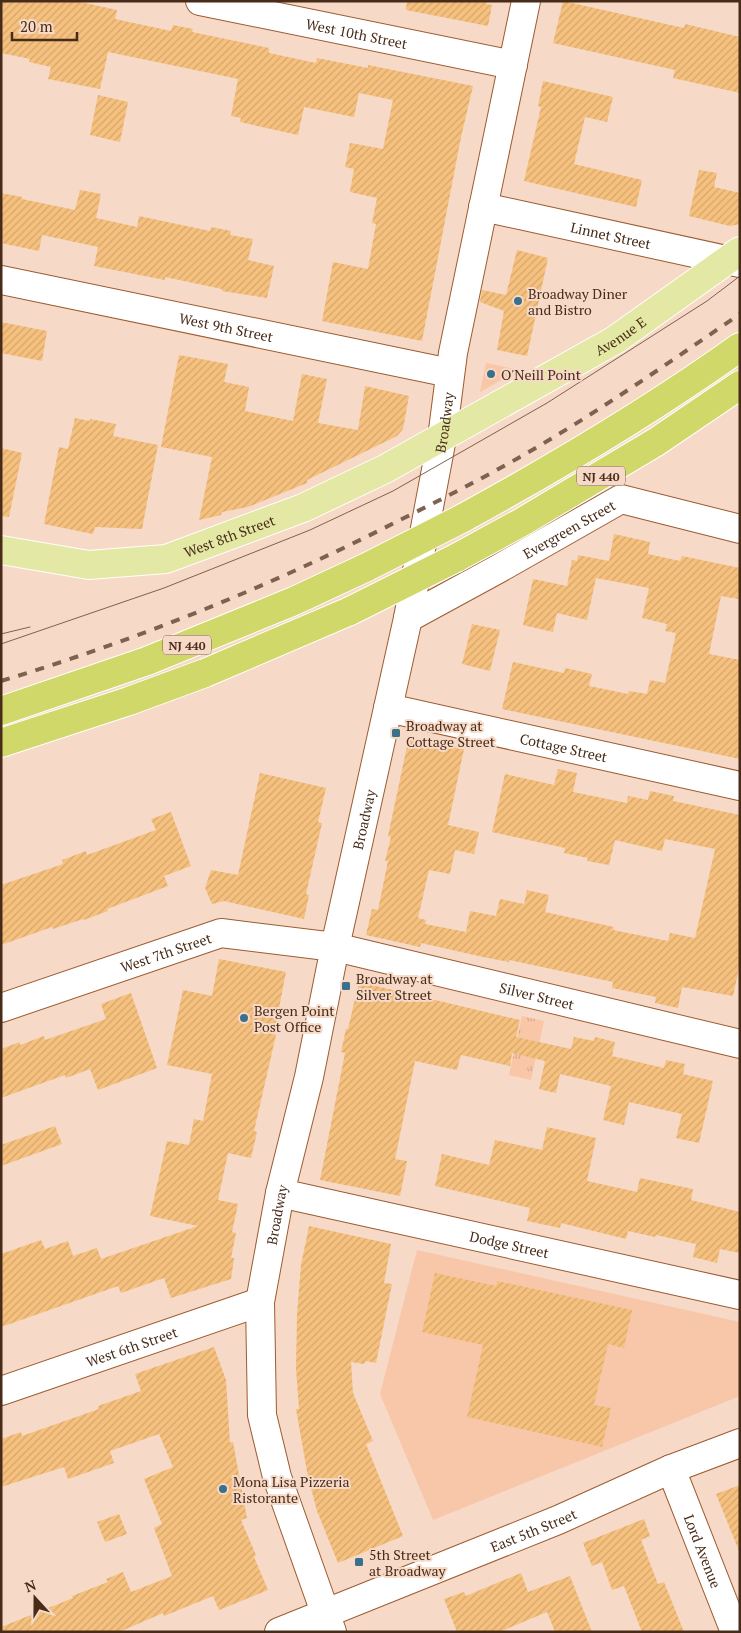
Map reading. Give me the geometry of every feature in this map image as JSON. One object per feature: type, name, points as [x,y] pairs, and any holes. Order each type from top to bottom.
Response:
[{"type":"highway","name":"NJ 440","points":[[1,711],[155,658],[285,605],[367,567],[463,518],[577,454],[740,347]]},
{"type":"highway","name":"NJ 440","points":[[1,743],[129,701],[196,676],[350,611],[456,558],[522,522],[656,442],[740,385]]},
{"type":"main road","name":"Avenue E","points":[[442,438],[615,340],[736,258]]},
{"type":"main road","name":"West 8th Street","points":[[1,550],[89,565],[166,559],[303,508],[442,438]]},
{"type":"street","name":"West 10th Street","points":[[200,1],[512,65]]},
{"type":"street","name":"Broadway","points":[[328,1622],[277,1477],[262,1416],[260,1302],[280,1193],[309,1077],[334,948],[408,618],[442,438],[453,353],[526,1]]},
{"type":"street","name":"Linnet Street","points":[[483,207],[736,258]]},
{"type":"street","name":"West 9th Street","points":[[1,280],[450,373]]},
{"type":"street","name":"Evergreen Street","points":[[408,618],[621,499],[740,529]]},
{"type":"street","name":"Cottage Street","points":[[388,708],[740,786]]},
{"type":"street","name":"West 7th Street","points":[[1,1008],[221,934],[334,948]]},
{"type":"street","name":"Silver Street","points":[[334,948],[740,1044]]},
{"type":"street","name":"Dodge Street","points":[[280,1193],[740,1295]]},
{"type":"street","name":"West 6th Street","points":[[1,1391],[260,1302]]},
{"type":"street","name":"East 5th Street","points":[[280,1632],[328,1622],[671,1469],[740,1443]]},
{"type":"street","name":"Lord Avenue","points":[[671,1469],[735,1632]]},
{"type":"shaded area","points":[[417,1250],[740,1322],[740,1396],[433,1520],[380,1394]]},
{"type":"green space","points":[[486,363],[519,370],[480,392]]},
{"type":"green space","points":[[522,1016],[544,1021],[531,1080],[509,1075]]},
{"type":"building","points":[[1,1],[73,1],[90,4],[117,10],[115,19],[171,31],[173,25],[193,29],[192,32],[269,48],[269,53],[316,63],[317,58],[368,68],[368,65],[473,86],[461,137],[422,341],[322,321],[333,262],[368,269],[376,224],[372,223],[377,198],[350,192],[354,169],[345,167],[350,143],[383,149],[393,100],[359,93],[354,117],[304,107],[298,135],[240,122],[241,118],[231,116],[238,79],[108,52],[100,89],[48,79],[51,67],[29,62],[30,59],[1,53]]},
{"type":"building","points":[[407,1],[487,1],[486,4],[492,5],[488,26],[406,10]]},
{"type":"building","points":[[563,1],[684,28],[685,24],[740,37],[740,93],[673,78],[675,70],[553,43]]},
{"type":"building","points":[[543,81],[613,97],[607,122],[585,117],[574,164],[642,180],[636,207],[524,181],[541,107],[538,106]]},
{"type":"building","points":[[98,95],[128,102],[120,142],[90,135]]},
{"type":"building","points":[[699,170],[717,173],[714,187],[740,193],[740,224],[730,226],[689,216]]},
{"type":"building","points":[[80,190],[101,194],[96,218],[137,227],[139,216],[210,231],[211,227],[231,231],[230,235],[253,239],[248,260],[274,266],[267,298],[222,291],[222,289],[165,277],[165,280],[94,266],[98,247],[42,235],[39,251],[1,243],[1,193],[75,210]]},
{"type":"building","name":"Broadway Diner and Bistro","points":[[517,250],[548,258],[527,356],[497,350],[504,311],[480,302],[482,290],[506,295]]},
{"type":"building","points":[[1,322],[47,331],[42,361],[1,353]]},
{"type":"building","points":[[179,355],[228,364],[224,382],[249,387],[245,411],[293,421],[302,374],[327,379],[318,423],[358,430],[365,386],[409,396],[403,429],[397,436],[307,480],[307,483],[248,507],[222,512],[221,515],[199,520],[212,457],[161,447]]},
{"type":"building","points":[[75,418],[116,424],[113,436],[158,445],[142,529],[95,527],[93,534],[44,524],[59,447],[68,449]]},
{"type":"building","points":[[1,448],[22,453],[9,517],[1,516]]},
{"type":"building","points":[[614,534],[650,542],[648,554],[680,561],[682,556],[740,568],[738,599],[721,596],[709,654],[740,660],[740,759],[502,709],[513,662],[564,673],[565,668],[592,674],[589,686],[628,694],[629,691],[647,694],[650,680],[665,683],[676,633],[665,631],[667,624],[642,618],[649,588],[596,578],[587,620],[557,613],[553,632],[523,625],[533,579],[567,586],[572,560],[577,561],[578,555],[609,561]]},
{"type":"building","points":[[472,624],[500,630],[490,671],[462,664]]},
{"type":"building","points":[[409,737],[464,749],[448,825],[479,832],[474,854],[455,850],[450,874],[429,870],[418,918],[426,920],[425,924],[466,932],[470,911],[496,916],[500,899],[524,904],[527,890],[549,895],[545,912],[614,927],[613,930],[668,941],[670,933],[695,938],[715,849],[665,839],[662,851],[615,840],[609,865],[587,861],[588,858],[564,853],[565,848],[492,832],[505,774],[554,785],[558,769],[577,773],[573,792],[627,803],[628,796],[648,800],[650,791],[674,796],[673,801],[740,815],[740,964],[733,996],[682,987],[678,1008],[655,1003],[656,997],[612,988],[613,982],[421,943],[420,947],[366,935],[372,909],[378,910],[388,861],[385,861],[391,837],[388,836]]},
{"type":"building","points":[[260,773],[326,788],[318,822],[322,823],[306,894],[309,895],[304,919],[224,901],[212,904],[205,888],[211,870],[238,875]]},
{"type":"building","points":[[171,812],[191,866],[164,876],[168,886],[107,909],[108,911],[84,920],[53,929],[52,927],[1,945],[1,885],[63,864],[62,860],[86,851],[87,855],[156,830],[151,819]]},
{"type":"building","points":[[219,959],[286,972],[274,1034],[276,1035],[254,1131],[257,1132],[251,1158],[228,1153],[218,1200],[238,1204],[232,1232],[236,1233],[231,1258],[234,1258],[231,1279],[171,1298],[164,1278],[121,1293],[118,1286],[1,1327],[1,1254],[41,1240],[45,1249],[68,1241],[73,1256],[97,1248],[101,1259],[198,1226],[150,1216],[167,1141],[189,1145],[194,1119],[203,1121],[212,1074],[167,1065],[183,990],[212,996]]},
{"type":"building","points":[[359,982],[520,1020],[516,1037],[571,1049],[574,1037],[594,1041],[595,1037],[615,1042],[612,1056],[664,1068],[666,1060],[685,1064],[683,1074],[713,1081],[699,1143],[676,1138],[682,1114],[629,1102],[624,1125],[603,1120],[611,1086],[560,1074],[556,1093],[539,1089],[545,1061],[512,1053],[510,1066],[461,1055],[457,1070],[415,1061],[395,1159],[407,1161],[400,1196],[320,1180],[345,1053],[341,1052]]},
{"type":"building","points":[[131,993],[157,1068],[98,1090],[90,1069],[66,1078],[65,1075],[1,1098],[1,1049],[20,1042],[20,1045],[44,1036],[45,1040],[106,1019],[101,1004]]},
{"type":"building","points":[[55,1126],[62,1144],[1,1166],[1,1145]]},
{"type":"building","points":[[547,1127],[596,1138],[587,1181],[637,1192],[640,1178],[693,1189],[691,1200],[740,1212],[740,1253],[720,1249],[717,1263],[693,1257],[696,1244],[628,1231],[626,1239],[561,1223],[560,1228],[527,1221],[530,1208],[435,1186],[442,1154],[489,1165],[495,1140],[542,1150]]},
{"type":"building","points":[[309,1226],[391,1244],[384,1283],[392,1284],[376,1363],[366,1361],[364,1364],[351,1362],[353,1393],[373,1441],[366,1444],[403,1536],[338,1563],[317,1511],[308,1477],[296,1409],[299,1409],[296,1368],[297,1315],[301,1265]]},
{"type":"building","points":[[435,1273],[496,1286],[497,1281],[632,1310],[624,1348],[608,1344],[594,1405],[611,1408],[602,1447],[467,1417],[483,1345],[422,1332]]},
{"type":"building","points":[[214,1347],[226,1380],[230,1443],[233,1442],[247,1518],[241,1520],[268,1590],[219,1610],[213,1596],[164,1616],[163,1613],[119,1632],[1,1632],[1,1627],[73,1598],[72,1596],[108,1582],[106,1579],[123,1572],[131,1592],[172,1576],[154,1528],[162,1524],[144,1479],[173,1467],[159,1434],[110,1451],[114,1463],[68,1479],[64,1467],[1,1487],[1,1439],[21,1432],[22,1436],[99,1409],[98,1406],[141,1391],[135,1374]]},
{"type":"building","points":[[740,1485],[740,1551],[739,1551],[716,1494]]},
{"type":"building","points":[[119,1514],[127,1534],[105,1542],[97,1522]]},
{"type":"building","points":[[644,1519],[650,1536],[641,1540],[658,1584],[664,1582],[684,1632],[642,1632],[624,1586],[612,1590],[602,1562],[592,1566],[583,1543]]},
{"type":"building","points":[[521,1573],[528,1592],[570,1576],[592,1632],[555,1632],[547,1612],[499,1632],[457,1632],[444,1599],[464,1592],[466,1596]]},
{"type":"tram line","points":[[1,644],[164,588],[310,530],[393,491],[547,403],[707,301],[740,276]]},
{"type":"tram line","points":[[1,634],[30,627]]},
{"type":"railway","points":[[1,681],[53,665],[205,609],[304,566],[421,510],[549,440],[740,314]]},
{"type":"place","name":"Broadway Diner and Bistro","points":[[518,301]]},
{"type":"place","name":"O'Neill Point","points":[[491,374]]},
{"type":"place","name":"Broadway at Cottage Street","points":[[396,733]]},
{"type":"place","name":"Broadway at Silver Street","points":[[346,986]]},
{"type":"place","name":"Bergen Point Post Office","points":[[244,1018]]},
{"type":"place","name":"Mona Lisa Pizzeria Ristorante","points":[[223,1489]]},
{"type":"place","name":"5th Street at Broadway","points":[[359,1562]]}]
